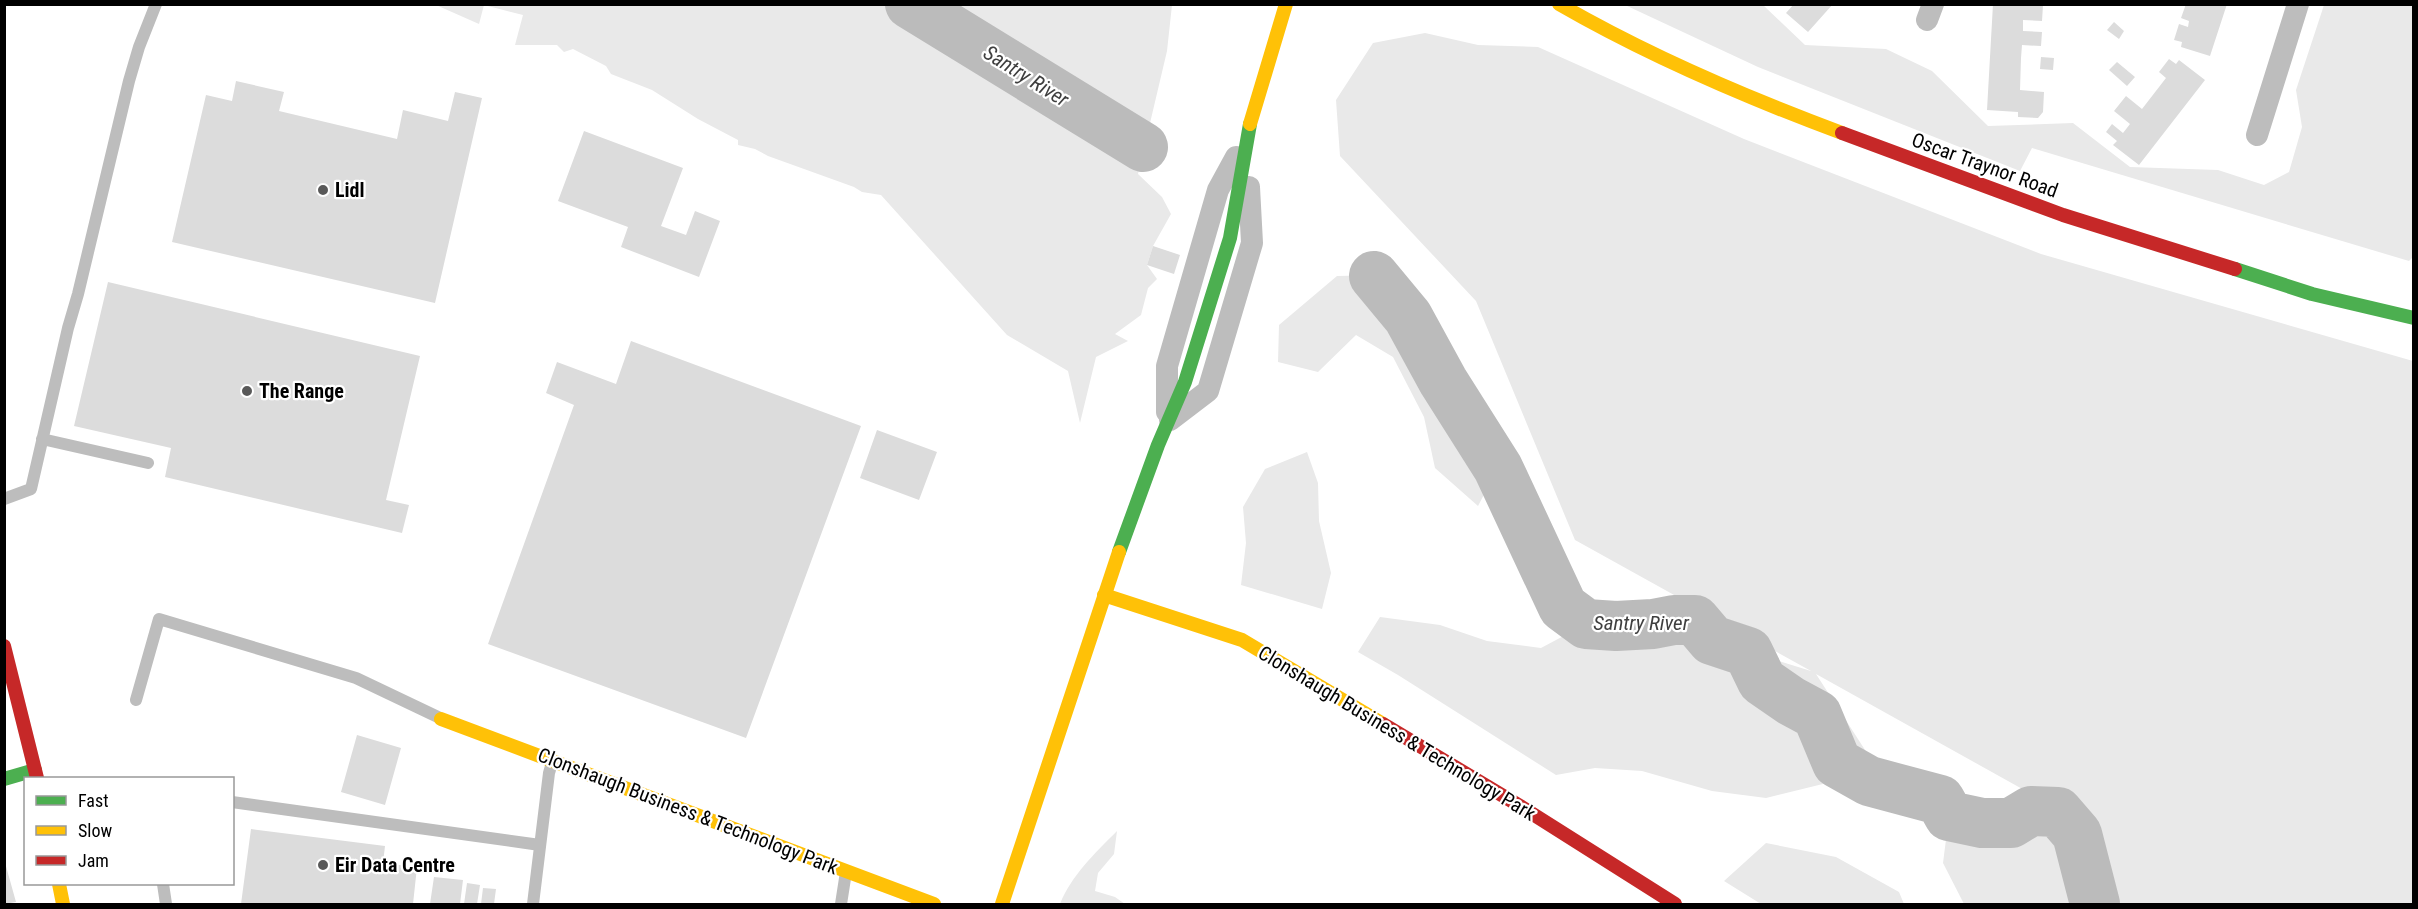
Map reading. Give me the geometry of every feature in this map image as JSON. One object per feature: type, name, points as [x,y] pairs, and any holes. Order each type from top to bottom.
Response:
[{"type":"street","name":"Oscar Traynor Road","points":[[1559,4],[1606,31],[1772,107],[2063,215],[2312,294],[2414,318]]},
{"type":"street","points":[[2257,135],[2298,4]]},
{"type":"street","points":[[1002,904],[1104,595],[1167,422],[1167,366],[1218,190],[1247,135],[1279,27],[1291,8]]},
{"type":"street","points":[[1263,27],[1264,74]]},
{"type":"street","points":[[1167,422],[1208,391],[1252,243],[1247,135]]},
{"type":"street","name":"Clonshaugh Business & Technology Park","points":[[1104,595],[1242,640],[1520,806],[1675,904]]},
{"type":"street","points":[[4,646],[36,774],[4,779]]},
{"type":"street","name":"Clonshaugh Business & Technology Park","points":[[441,718],[934,904]]},
{"type":"street","points":[[59,885],[63,904]]},
{"type":"lane","points":[[4,499],[31,489],[129,81],[139,47],[156,4]]},
{"type":"lane","points":[[42,439],[148,463]]},
{"type":"lane","points":[[136,700],[159,619],[357,678],[441,718]]},
{"type":"lane","points":[[533,904],[549,773],[553,760]]},
{"type":"lane","points":[[234,802],[540,845]]},
{"type":"lane","points":[[841,904],[846,871]]},
{"type":"lane","points":[[163,885],[166,904]]},
{"type":"shaded area","points":[[436,5],[484,5],[479,24]]},
{"type":"shaded area","points":[[484,5],[1172,5],[1167,51],[1138,174],[1162,197],[1171,214],[1153,246],[1147,265],[1157,279],[1148,288],[1141,315],[1115,334],[1128,341],[1096,357],[1080,423],[1068,371],[1007,335],[881,195],[862,192],[755,149],[738,145],[738,140],[698,119],[652,90],[611,74],[606,66],[573,49],[564,52],[557,45],[515,45],[523,15]]},
{"type":"shaded area","points":[[1625,5],[1763,5],[1805,45],[1886,49],[1932,71],[1988,126],[2073,123],[2130,167],[2218,170],[2264,185],[2289,172],[2302,127],[2296,90],[2324,5],[2413,5],[2413,257],[2409,261],[2032,148],[2020,171],[1758,67]]},
{"type":"shaded area","points":[[1425,33],[1478,45],[1538,47],[1744,139],[2041,254],[2413,361],[2413,904],[1964,904],[1943,863],[1949,816],[1980,802],[2031,811],[2073,831],[2051,805],[1816,674],[1867,753],[1831,782],[1766,798],[1712,791],[1642,771],[1595,768],[1556,775],[1358,652],[1380,617],[1440,625],[1487,641],[1541,648],[1586,624],[1616,626],[1695,620],[1712,640],[1811,671],[1575,540],[1476,301],[1340,156],[1336,100],[1373,43]]},
{"type":"shaded area","points":[[1381,275],[1435,325],[1443,381],[1498,468],[1478,506],[1435,468],[1424,417],[1393,357],[1356,335],[1318,372],[1278,362],[1279,325],[1337,276]]},
{"type":"shaded area","points":[[1307,452],[1318,483],[1319,521],[1331,573],[1322,609],[1241,585],[1246,543],[1243,507],[1265,469]]},
{"type":"shaded area","points":[[1117,831],[1114,854],[1098,873],[1095,891],[1115,897],[1125,904],[1060,904],[1077,874]]},
{"type":"shaded area","points":[[1766,843],[1836,857],[1899,892],[1904,904],[1761,904],[1724,881]]},
{"type":"building","points":[[1794,4],[1833,4],[1808,32],[1786,13]]},
{"type":"building","points":[[1993,4],[2043,5],[2042,21],[2023,20],[2023,31],[2042,32],[2041,46],[2022,45],[2021,58],[2020,90],[2044,92],[2043,112],[2038,118],[2018,117],[2018,112],[1987,110]]},
{"type":"building","points":[[2186,4],[2194,6],[2195,4],[2227,4],[2210,56],[2181,47],[2182,42],[2174,40],[2179,24],[2188,27],[2189,21],[2181,18]]},
{"type":"building","points":[[2114,22],[2124,31],[2119,39],[2107,30]]},
{"type":"building","points":[[2041,57],[2054,58],[2053,70],[2040,69]]},
{"type":"building","points":[[2169,59],[2176,64],[2179,60],[2205,80],[2139,165],[2113,145],[2117,141],[2106,132],[2112,124],[2123,133],[2130,124],[2114,111],[2126,96],[2142,109],[2166,78],[2159,72]]},
{"type":"building","points":[[2117,62],[2135,77],[2127,86],[2109,70]]},
{"type":"building","name":"Lidl","points":[[236,81],[284,92],[279,111],[397,139],[403,110],[448,121],[455,92],[482,98],[435,303],[172,242],[206,95],[232,101]]},
{"type":"building","points":[[584,131],[683,168],[661,226],[686,235],[695,211],[720,221],[699,277],[621,247],[628,227],[558,201]]},
{"type":"building","points":[[1153,246],[1180,255],[1174,274],[1147,265]]},
{"type":"building","name":"The Range","points":[[108,282],[420,356],[386,500],[409,505],[402,533],[165,477],[171,448],[74,426]]},
{"type":"building","points":[[631,341],[861,426],[746,738],[488,644],[574,405],[546,393],[557,362],[616,384]]},
{"type":"building","points":[[877,430],[937,452],[919,500],[860,478]]},
{"type":"building","points":[[357,735],[401,748],[385,805],[341,792]]},
{"type":"building","name":"Eir Data Centre","points":[[251,829],[385,846],[383,863],[417,867],[413,904],[241,904]]},
{"type":"building","points":[[4,859],[16,902],[5,904],[4,904]]},
{"type":"building","points":[[434,877],[463,880],[460,904],[430,904]]},
{"type":"building","points":[[467,883],[480,885],[477,904],[464,904]]},
{"type":"building","points":[[483,888],[496,889],[494,904],[481,904]]},
{"type":"waterway","name":"Santry River","points":[[910,4],[1143,147]]},
{"type":"waterway","name":"Santry River","points":[[1374,276],[1408,317],[1443,381],[1498,468],[1563,607],[1586,624],[1616,626],[1695,620],[1712,640],[1748,652],[1762,681],[1817,715],[1837,763],[1869,781],[1940,800],[1949,816],[1982,823],[2011,823],[2031,811],[2058,812],[2077,834],[2095,904]]},
{"type":"traffic: fast","points":[[1119,552],[1158,445],[1185,382],[1230,238],[1250,124]]},
{"type":"traffic: fast","points":[[2235,269],[2312,294],[2414,318]]},
{"type":"traffic: fast","points":[[4,779],[35,770]]},
{"type":"traffic: slow","points":[[1250,124],[1286,4]]},
{"type":"traffic: slow","points":[[1559,4],[1628,41],[1698,74],[1842,133]]},
{"type":"traffic: slow","points":[[1002,904],[1119,552]]},
{"type":"traffic: slow","points":[[1104,595],[1242,640],[1383,724]]},
{"type":"traffic: slow","points":[[441,719],[934,904]]},
{"type":"traffic: slow","points":[[59,885],[63,904]]},
{"type":"traffic: jam","points":[[1842,133],[2063,215],[2235,269]]},
{"type":"traffic: jam","points":[[4,646],[37,777]]},
{"type":"traffic: jam","points":[[1383,724],[1520,806],[1675,904]]},
{"type":"place","name":"Lidl","points":[[323,190]]},
{"type":"place","name":"The Range","points":[[247,391]]},
{"type":"place","name":"Eir Data Centre","points":[[323,865]]}]
